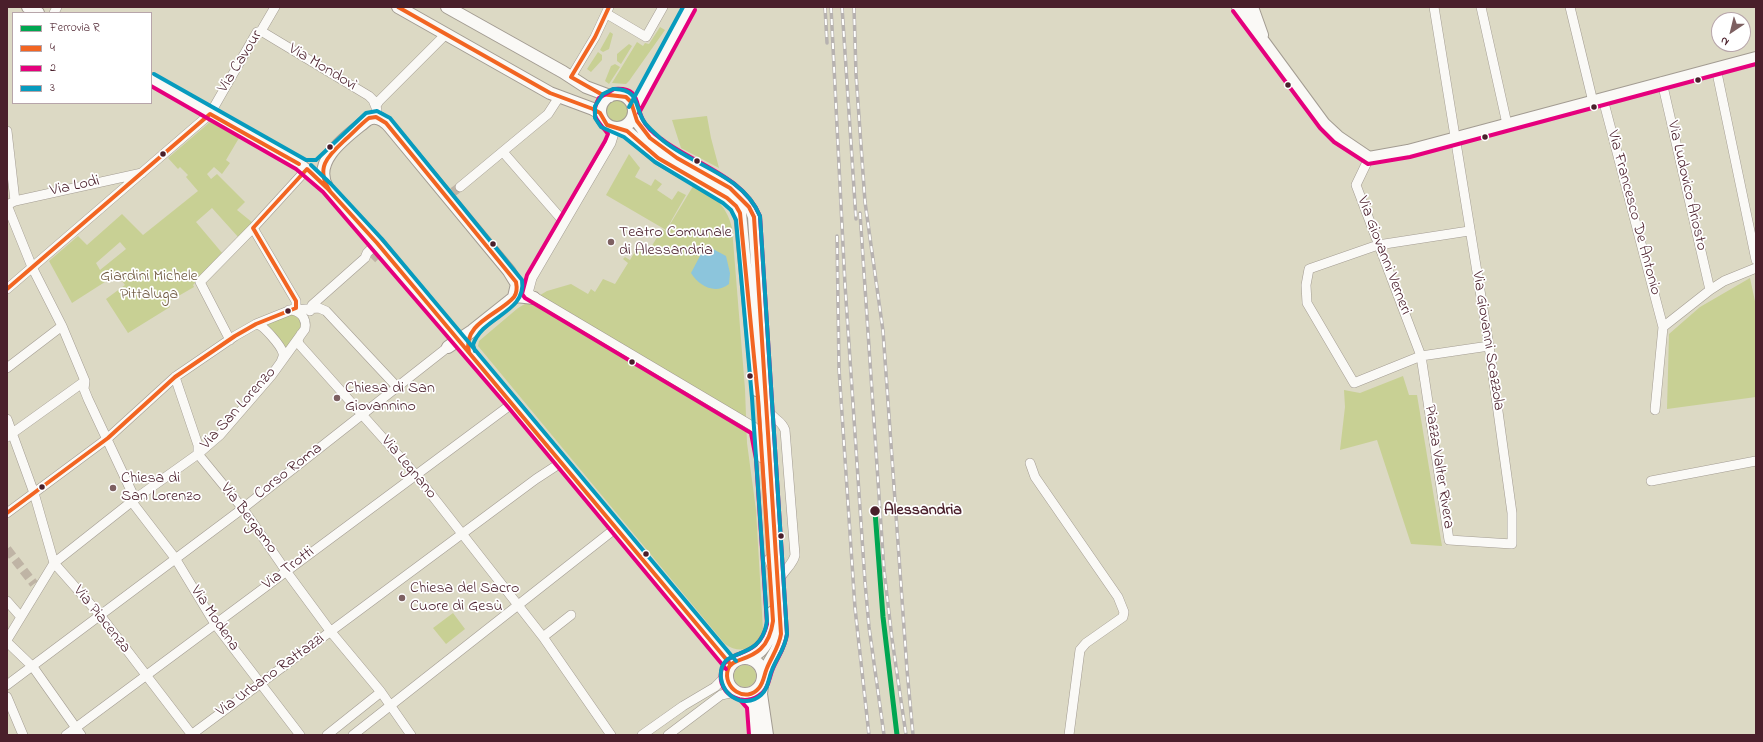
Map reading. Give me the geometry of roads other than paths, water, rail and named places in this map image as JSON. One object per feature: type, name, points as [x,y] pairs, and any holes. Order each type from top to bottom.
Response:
[{"type":"main road","points":[[398,7],[559,97],[593,109],[600,114],[603,120],[634,137],[658,158],[727,198],[736,206],[740,213],[762,458],[772,628],[762,649],[747,658],[738,659],[729,670]]},
{"type":"main road","points":[[447,7],[463,11],[591,89],[628,98],[643,129],[658,144],[678,159],[736,192],[744,199],[751,210],[755,224],[767,408],[781,573],[781,638],[777,652],[766,667],[761,694],[767,735]]},
{"type":"main road","points":[[615,127],[629,123],[690,7]]},
{"type":"main road","points":[[1238,7],[1328,128],[1369,158],[1408,151],[1756,58]]},
{"type":"main road","points":[[1254,10],[1264,40]]},
{"type":"main road","points":[[600,114],[601,105],[615,95],[630,93],[637,87],[679,26]]},
{"type":"main road","points":[[152,80],[303,166],[330,191]]},
{"type":"main road","points":[[303,166],[314,167],[369,118],[379,118],[390,127],[509,271],[517,284],[514,297]]},
{"type":"main road","points":[[330,153],[324,164],[322,174],[325,183],[375,253],[459,340],[513,403],[616,528],[729,670],[729,686],[753,705],[755,735]]},
{"type":"main road","points":[[448,346],[472,331],[514,297],[521,295],[534,298]]},
{"type":"main road","points":[[469,352],[466,343],[472,331]]},
{"type":"main road","points":[[747,658],[759,664],[763,681]]},
{"type":"main road","points":[[739,693],[753,693],[763,681]]},
{"type":"street","name":"Via Cavour","points":[[7,289],[210,114],[257,32],[261,31],[276,7]]},
{"type":"street","points":[[571,77],[606,10],[646,37],[663,7]]},
{"type":"street","name":"Via Giovanni Scazzola","points":[[1434,7],[1456,138],[1469,231],[1489,346],[1512,513],[1512,544]]},
{"type":"street","points":[[1481,7],[1507,124]]},
{"type":"street","name":"Via Francesco De Antonio","points":[[1570,7],[1663,327]]},
{"type":"street","name":"Via Mondovì","points":[[261,31],[369,96],[373,100],[377,110],[390,127]]},
{"type":"street","points":[[377,110],[376,105],[380,99],[446,34]]},
{"type":"street","points":[[1716,68],[1756,260]]},
{"type":"street","name":"Via Ludovico Ariosto","points":[[1662,82],[1710,290]]},
{"type":"street","points":[[436,183],[448,194],[457,189],[548,114],[559,97]]},
{"type":"street","points":[[615,127],[611,143],[532,278],[528,291],[534,298],[754,427],[757,432],[762,458]]},
{"type":"street","name":"Via Modena","points":[[7,137],[10,203],[32,268],[62,326],[85,381],[84,389],[108,438],[133,500],[175,558],[216,624],[300,735]]},
{"type":"street","points":[[502,152],[564,222]]},
{"type":"street","name":"Via Giovanni Verneri","points":[[1369,158],[1356,185],[1421,356]]},
{"type":"street","points":[[230,340],[200,282],[253,228],[303,166]]},
{"type":"street","name":"Via Lodi","points":[[10,203],[144,172]]},
{"type":"street","points":[[253,228],[293,306],[305,320],[306,326]]},
{"type":"street","points":[[1469,231],[1378,244],[1309,269],[1306,285],[1307,303],[1354,383],[1421,356],[1489,346]]},
{"type":"street","points":[[312,308],[365,258],[367,253],[375,253]]},
{"type":"street","points":[[1655,410],[1663,327],[1710,290],[1724,281],[1756,268]]},
{"type":"street","points":[[509,271],[522,282],[527,282],[532,278]]},
{"type":"street","points":[[321,300],[326,311],[398,388]]},
{"type":"street","points":[[7,513],[108,438],[175,377],[230,340],[256,324],[293,306],[320,308],[326,311]]},
{"type":"street","name":"Via San Lorenzo","points":[[7,641],[54,563],[133,500],[198,454],[220,435],[282,361],[306,326],[312,308]]},
{"type":"street","points":[[256,324],[263,326],[282,350],[282,361]]},
{"type":"street","points":[[7,368],[62,326]]},
{"type":"street","name":"Via Legnano","points":[[301,334],[298,339],[299,344],[416,476],[463,534],[543,637],[611,735]]},
{"type":"street","name":"Corso Roma","points":[[7,685],[242,509],[362,414],[398,388],[448,346]]},
{"type":"street","name":"Piazza Valter Rivera","points":[[1421,356],[1449,540],[1512,544]]},
{"type":"street","name":"Via Bergamo","points":[[175,377],[198,445],[198,454],[250,517],[286,571],[331,632],[381,692],[411,735]]},
{"type":"street","points":[[10,435],[85,381]]},
{"type":"street","name":"Via Trotti","points":[[66,735],[78,731],[146,676],[513,403]]},
{"type":"street","points":[[767,408],[772,417],[781,422],[785,430],[794,517],[795,555],[781,573],[772,567],[769,558]]},
{"type":"street","name":"Via Piacenza","points":[[7,419],[10,435],[34,493],[54,563],[100,615],[192,735]]},
{"type":"street","points":[[1651,481],[1756,461]]},
{"type":"street","name":"Via Urbano Rattazzi","points":[[192,735],[536,479],[562,462]]},
{"type":"street","points":[[1030,463],[1035,478],[1124,609],[1122,617],[1086,643],[1080,650],[1069,735]]},
{"type":"street","points":[[353,735],[616,528]]},
{"type":"street","points":[[7,601],[22,617]]},
{"type":"street","points":[[543,637],[571,615]]},
{"type":"street","points":[[7,641],[33,666],[78,731]]},
{"type":"street","points":[[642,735],[715,687],[729,670]]},
{"type":"street","points":[[327,735],[381,692]]},
{"type":"street","points":[[668,735],[721,695],[739,693]]},
{"type":"street","points":[[7,697],[23,735]]},
{"type":"water","points":[[713,249],[726,256],[730,273],[729,284],[718,289],[708,288],[698,282],[691,273],[701,254]]},
{"type":"tunnel","points":[[453,192],[460,187]]},
{"type":"tunnel","points":[[372,259],[376,255]]},
{"type":"tunnel","points":[[7,549],[34,584]]},
{"type":"railway","points":[[825,7],[827,43]]},
{"type":"railway","points":[[831,7],[845,285],[865,582],[869,627],[884,735]]},
{"type":"railway","points":[[842,7],[856,219]]},
{"type":"railway","points":[[854,7],[856,74],[865,202],[883,331],[913,735]]},
{"type":"railway","points":[[860,213],[884,570],[906,735]]},
{"type":"railway","points":[[837,236],[839,369],[855,608],[869,735]]},
{"type":"rail line","name":"R","points":[[875,511],[883,617],[897,735]]},
{"type":"place","name":"Teatro Comunale di Alessandria","points":[[611,242]]},
{"type":"place","name":"Chiesa di San Giovannino","points":[[337,398]]},
{"type":"place","name":"Chiesa di San Lorenzo","points":[[113,488]]},
{"type":"place","name":"Alessandria","points":[[875,511]]},
{"type":"place","name":"Chiesa del Sacro Cuore di Gesù","points":[[402,598]]},
{"type":"park label","name":"Giardini Michele Pittaluga","points":[[149,286]]}]
